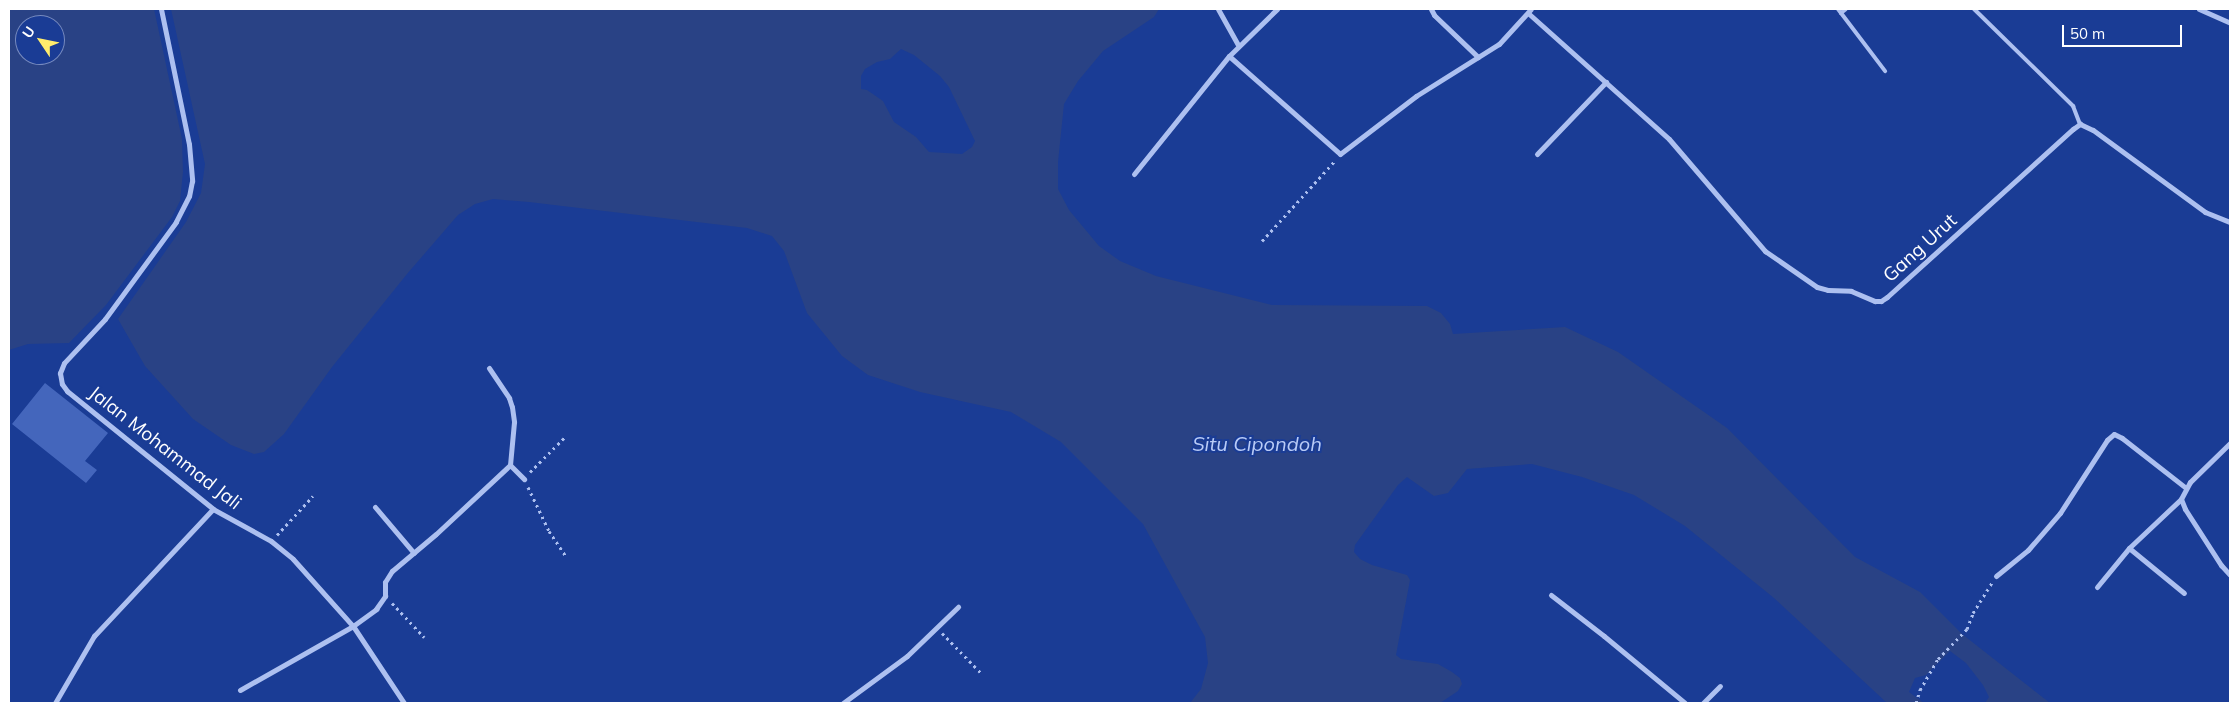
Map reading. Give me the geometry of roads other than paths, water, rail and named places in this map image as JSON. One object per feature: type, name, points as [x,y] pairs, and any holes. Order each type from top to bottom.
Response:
[{"type":"street","name":"Jalan Mohammad Jali","points":[[161,9],[189,144],[192,181],[189,196],[176,222],[105,319],[64,363],[60,373],[62,384],[67,391],[213,509],[271,541],[293,559],[327,594],[353,626],[404,703]]},
{"type":"street","points":[[1218,9],[1238,45]]},
{"type":"street","points":[[1134,174],[1238,45],[1277,9]]},
{"type":"street","points":[[1431,9],[1434,15],[1478,57]]},
{"type":"street","points":[[2199,9],[2230,22]]},
{"type":"street","points":[[1229,56],[1340,154],[1416,96],[1499,44],[1529,11]]},
{"type":"street","name":"Gang Urut","points":[[1529,11],[1669,139],[1756,242],[1774,259],[1817,287],[1828,290],[1851,291],[1881,301],[2073,128],[2080,124]]},
{"type":"street","points":[[1537,154],[1606,82]]},
{"type":"street","points":[[2080,124],[2093,130],[2205,212],[2230,222]]},
{"type":"street","points":[[240,690],[353,626],[376,609],[385,596],[385,582],[392,571],[510,465],[514,422],[512,407],[509,398],[489,368]]},
{"type":"street","points":[[1996,576],[2028,550],[2060,513],[2107,440],[2114,434],[2122,438],[2186,488]]},
{"type":"street","points":[[2096,586],[2129,548],[2181,499],[2186,488],[2230,443]]},
{"type":"street","points":[[510,465],[524,479]]},
{"type":"street","points":[[2181,499],[2185,509],[2230,575]]},
{"type":"street","points":[[375,507],[414,553]]},
{"type":"street","points":[[55,703],[94,636],[213,509]]},
{"type":"street","points":[[2129,548],[2184,593]]},
{"type":"street","points":[[1551,595],[1685,703]]},
{"type":"street","points":[[843,703],[907,656],[958,607]]},
{"type":"street","points":[[1703,703],[1720,686]]},
{"type":"lane","points":[[1838,9],[1885,71]]},
{"type":"lane","points":[[1842,13],[1846,9]]},
{"type":"lane","points":[[1974,9],[2073,106],[2080,124]]},
{"type":"water","points":[[9,9],[154,9],[182,139],[183,172],[180,201],[172,217],[106,305],[69,343],[28,344],[9,350]]},
{"type":"water","name":"Situ Cipondoh","points":[[171,9],[1159,9],[1154,17],[1103,51],[1078,81],[1064,104],[1058,162],[1058,189],[1069,210],[1099,246],[1120,261],[1156,276],[1272,305],[1427,306],[1441,313],[1450,324],[1453,334],[1565,327],[1618,352],[1727,428],[1855,557],[1920,592],[1962,634],[2050,703],[1985,703],[1989,697],[1983,685],[1966,663],[1950,651],[1926,675],[1915,678],[1909,692],[1924,703],[1887,703],[1774,598],[1685,526],[1634,495],[1582,477],[1532,464],[1467,469],[1448,493],[1434,496],[1407,477],[1398,485],[1355,545],[1354,552],[1360,559],[1372,565],[1407,575],[1410,580],[1396,655],[1401,659],[1438,664],[1452,672],[1460,678],[1462,684],[1458,691],[1440,703],[1190,703],[1201,689],[1208,663],[1205,637],[1143,524],[1061,442],[1011,412],[920,392],[868,375],[842,356],[807,313],[784,251],[772,236],[747,228],[529,202],[493,199],[475,204],[458,215],[407,274],[332,367],[284,434],[264,452],[254,454],[231,445],[193,419],[145,366],[118,319],[186,222],[201,193],[205,164]],"holes":[[[901,49],[914,55],[940,76],[949,87],[975,141],[972,147],[962,154],[929,152],[916,137],[894,122],[883,101],[867,90],[861,89],[861,76],[865,69],[877,62],[890,59]]]}]
